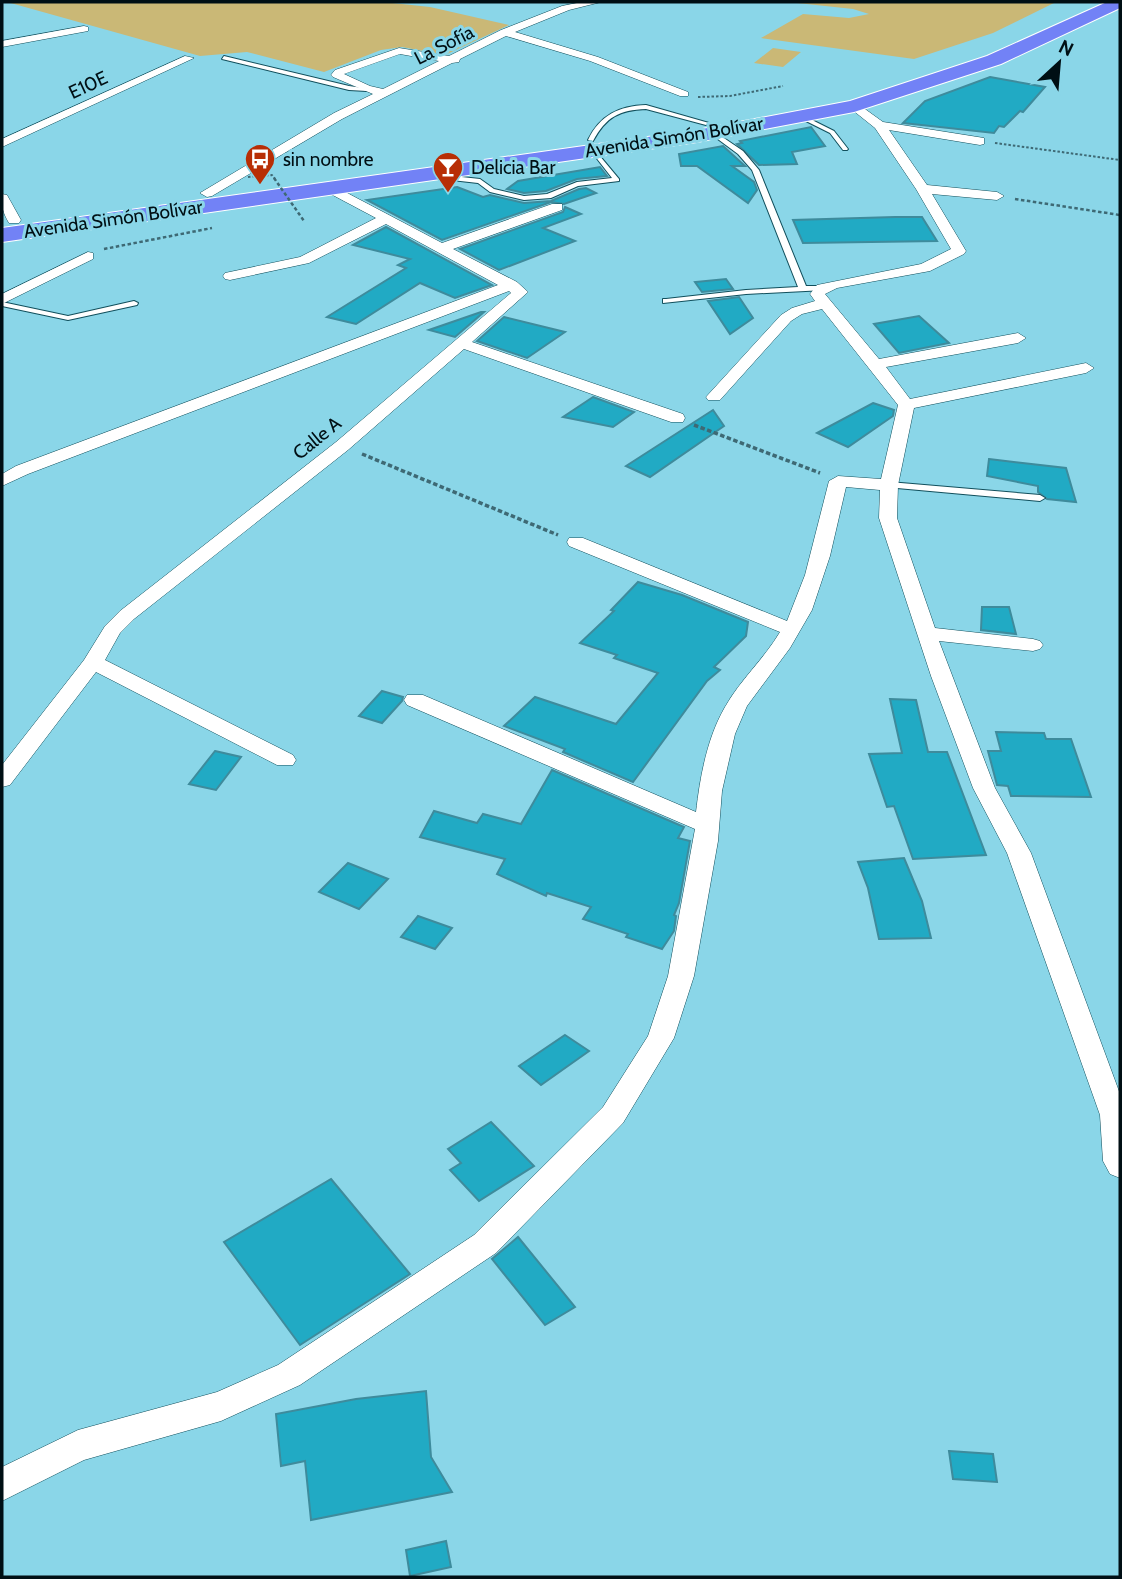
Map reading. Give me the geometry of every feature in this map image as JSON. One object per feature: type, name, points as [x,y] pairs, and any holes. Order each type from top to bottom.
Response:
[{"type":"highway","name":"Avenida Simón Bolívar","points":[[710,127],[835,99],[908,77],[971,54],[1082,2]]},
{"type":"highway","name":"Avenida Simón Bolívar","points":[[6,225],[206,194],[592,145],[855,106],[994,60],[1120,2]]},
{"type":"highway","name":"Avenida Simón Bolívar","points":[[6,225],[332,189],[592,145]]},
{"type":"street","name":"La Sofía","points":[[206,194],[293,141],[505,32],[566,8],[596,2]]},
{"type":"street","points":[[2,44],[84,29]]},
{"type":"street","points":[[505,32],[594,59],[684,94]]},
{"type":"street","points":[[387,93],[367,89],[337,75],[367,60],[399,51],[455,60]]},
{"type":"street","name":"E10E","points":[[2,143],[189,58]]},
{"type":"street","points":[[714,397],[786,318],[823,295],[925,268],[959,251],[923,189],[879,125],[855,106]]},
{"type":"street","points":[[879,125],[981,141]]},
{"type":"street","points":[[332,189],[512,285]]},
{"type":"street","points":[[923,189],[997,196]]},
{"type":"street","points":[[2,198],[6,225]]},
{"type":"street","points":[[443,248],[557,206]]},
{"type":"street","points":[[230,276],[304,260],[387,218]]},
{"type":"street","points":[[2,302],[88,256]]},
{"type":"street","points":[[2,481],[22,470],[512,285]]},
{"type":"street","name":"Calle A","points":[[2,780],[93,662],[112,630],[127,615],[342,446],[463,344],[517,297],[521,292],[512,285]]},
{"type":"street","points":[[823,295],[905,405],[889,485],[888,518],[926,633],[984,788],[1019,853],[1114,1115],[1117,1161],[1120,1166]]},
{"type":"street","points":[[877,364],[1018,338]]},
{"type":"street","points":[[463,344],[677,418]]},
{"type":"street","points":[[905,405],[1086,368]]},
{"type":"street","points":[[2,1485],[78,1446],[220,1406],[289,1375],[485,1244],[613,1115],[661,1038],[681,976],[706,841],[705,825],[717,760],[735,708],[792,630],[817,576],[838,481],[889,485]]},
{"type":"street","points":[[576,542],[792,630]]},
{"type":"street","points":[[926,633],[1033,645]]},
{"type":"street","points":[[93,662],[285,760]]},
{"type":"street","points":[[415,699],[705,825]]},
{"type":"lane","points":[[224,58],[349,88],[367,89]]},
{"type":"lane","points":[[427,175],[481,181],[492,191],[509,197],[531,198],[548,196],[577,184],[617,180],[592,145],[596,128],[605,118],[622,109],[646,107],[710,127],[734,145],[762,177],[775,219],[802,287]]},
{"type":"lane","points":[[800,116],[832,132],[845,149]]},
{"type":"lane","points":[[666,302],[802,287],[823,295]]},
{"type":"lane","points":[[2,302],[68,317],[135,303]]},
{"type":"lane","points":[[889,485],[1040,498]]},
{"type":"path","points":[[684,94],[720,99],[783,86]]},
{"type":"path","points":[[981,141],[1120,160]]},
{"type":"path","points":[[248,177],[272,175],[304,221]]},
{"type":"path","points":[[997,196],[1120,215]]},
{"type":"path","points":[[88,256],[122,244],[218,227]]},
{"type":"path","points":[[677,418],[838,481]]},
{"type":"path","points":[[342,446],[576,542]]},
{"type":"shaded area","points":[[7,2],[383,2],[430,7],[509,25],[445,55],[402,47],[381,50],[324,72],[247,52],[200,56]]},
{"type":"shaded area","points":[[788,2],[1056,2],[993,33],[914,59],[761,38],[803,14],[849,18],[869,14],[853,9]]},
{"type":"shaded area","points":[[773,48],[801,52],[783,67],[754,63]]},
{"type":"building","points":[[990,77],[1045,87],[1023,112],[1020,111],[1004,127],[999,126],[994,133],[903,123],[925,101]]},
{"type":"building","points":[[811,127],[825,146],[792,152],[797,164],[759,165],[737,144],[742,143],[740,141]]},
{"type":"building","points":[[723,146],[745,166],[732,166],[754,182],[757,190],[748,203],[697,166],[681,166],[679,154]]},
{"type":"building","points":[[600,167],[607,176],[577,179],[546,191],[524,193],[507,189],[518,181]]},
{"type":"building","points":[[457,187],[483,197],[490,195],[524,203],[551,201],[586,188],[596,193],[564,204],[551,202],[442,240],[367,200]]},
{"type":"building","points":[[565,207],[581,214],[543,228],[575,241],[499,270],[460,249],[563,212]]},
{"type":"building","points":[[922,217],[937,241],[803,243],[793,220]]},
{"type":"building","points":[[386,227],[492,285],[455,298],[420,283],[356,324],[327,317],[406,268],[398,265],[410,259],[353,245]]},
{"type":"building","points":[[726,279],[733,289],[702,292],[695,282]]},
{"type":"building","points":[[739,297],[753,318],[730,334],[708,301]]},
{"type":"building","points":[[484,312],[455,337],[429,330]]},
{"type":"building","points":[[919,316],[949,343],[899,353],[874,324]]},
{"type":"building","points":[[504,317],[565,332],[527,358],[477,341]]},
{"type":"building","points":[[593,397],[634,412],[613,427],[563,417]]},
{"type":"building","points":[[873,403],[894,410],[893,416],[848,447],[817,433]]},
{"type":"building","points":[[713,410],[724,426],[650,477],[626,466]]},
{"type":"building","points":[[989,459],[1066,468],[1076,502],[1047,499],[1038,492],[1038,486],[987,476]]},
{"type":"building","points":[[638,582],[682,595],[748,622],[746,636],[714,667],[720,670],[707,681],[633,782],[563,752],[565,749],[504,726],[535,697],[616,724],[658,673],[580,643],[614,611],[611,610]]},
{"type":"building","points":[[982,607],[1009,607],[1016,634],[981,630]]},
{"type":"building","points":[[382,691],[403,697],[402,701],[382,723],[359,716]]},
{"type":"building","points":[[890,699],[916,700],[928,752],[947,752],[986,855],[913,859],[894,806],[887,807],[869,754],[902,753]]},
{"type":"building","points":[[996,732],[1044,733],[1046,739],[1071,739],[1091,797],[1011,796],[1008,786],[997,785],[988,751],[1001,751]]},
{"type":"building","points":[[215,751],[241,757],[216,790],[189,784]]},
{"type":"building","points":[[552,770],[684,827],[678,838],[690,841],[679,903],[674,915],[674,931],[662,949],[583,919],[591,907],[547,893],[546,896],[497,874],[505,859],[420,837],[434,811],[477,823],[483,814],[521,824]]},
{"type":"building","points":[[904,858],[922,901],[931,938],[879,939],[868,888],[858,862]]},
{"type":"building","points":[[348,863],[388,879],[359,909],[319,892]]},
{"type":"building","points":[[418,916],[452,928],[435,949],[401,937]]},
{"type":"building","points":[[565,1035],[589,1051],[541,1085],[519,1066]]},
{"type":"building","points":[[491,1122],[534,1166],[479,1201],[450,1170],[461,1163],[448,1149]]},
{"type":"building","points":[[331,1179],[410,1274],[300,1345],[224,1242]]},
{"type":"building","points":[[518,1237],[575,1307],[545,1325],[492,1259]]},
{"type":"building","points":[[426,1391],[431,1457],[452,1492],[311,1520],[305,1461],[281,1466],[276,1414],[356,1399]]},
{"type":"building","points":[[949,1451],[993,1454],[997,1482],[953,1479]]},
{"type":"building","points":[[446,1541],[451,1567],[410,1576],[406,1550]]},
{"type":"place","name":"sin nombre","points":[[260,186]]},
{"type":"place","name":"Delicia Bar","points":[[448,194]]}]
